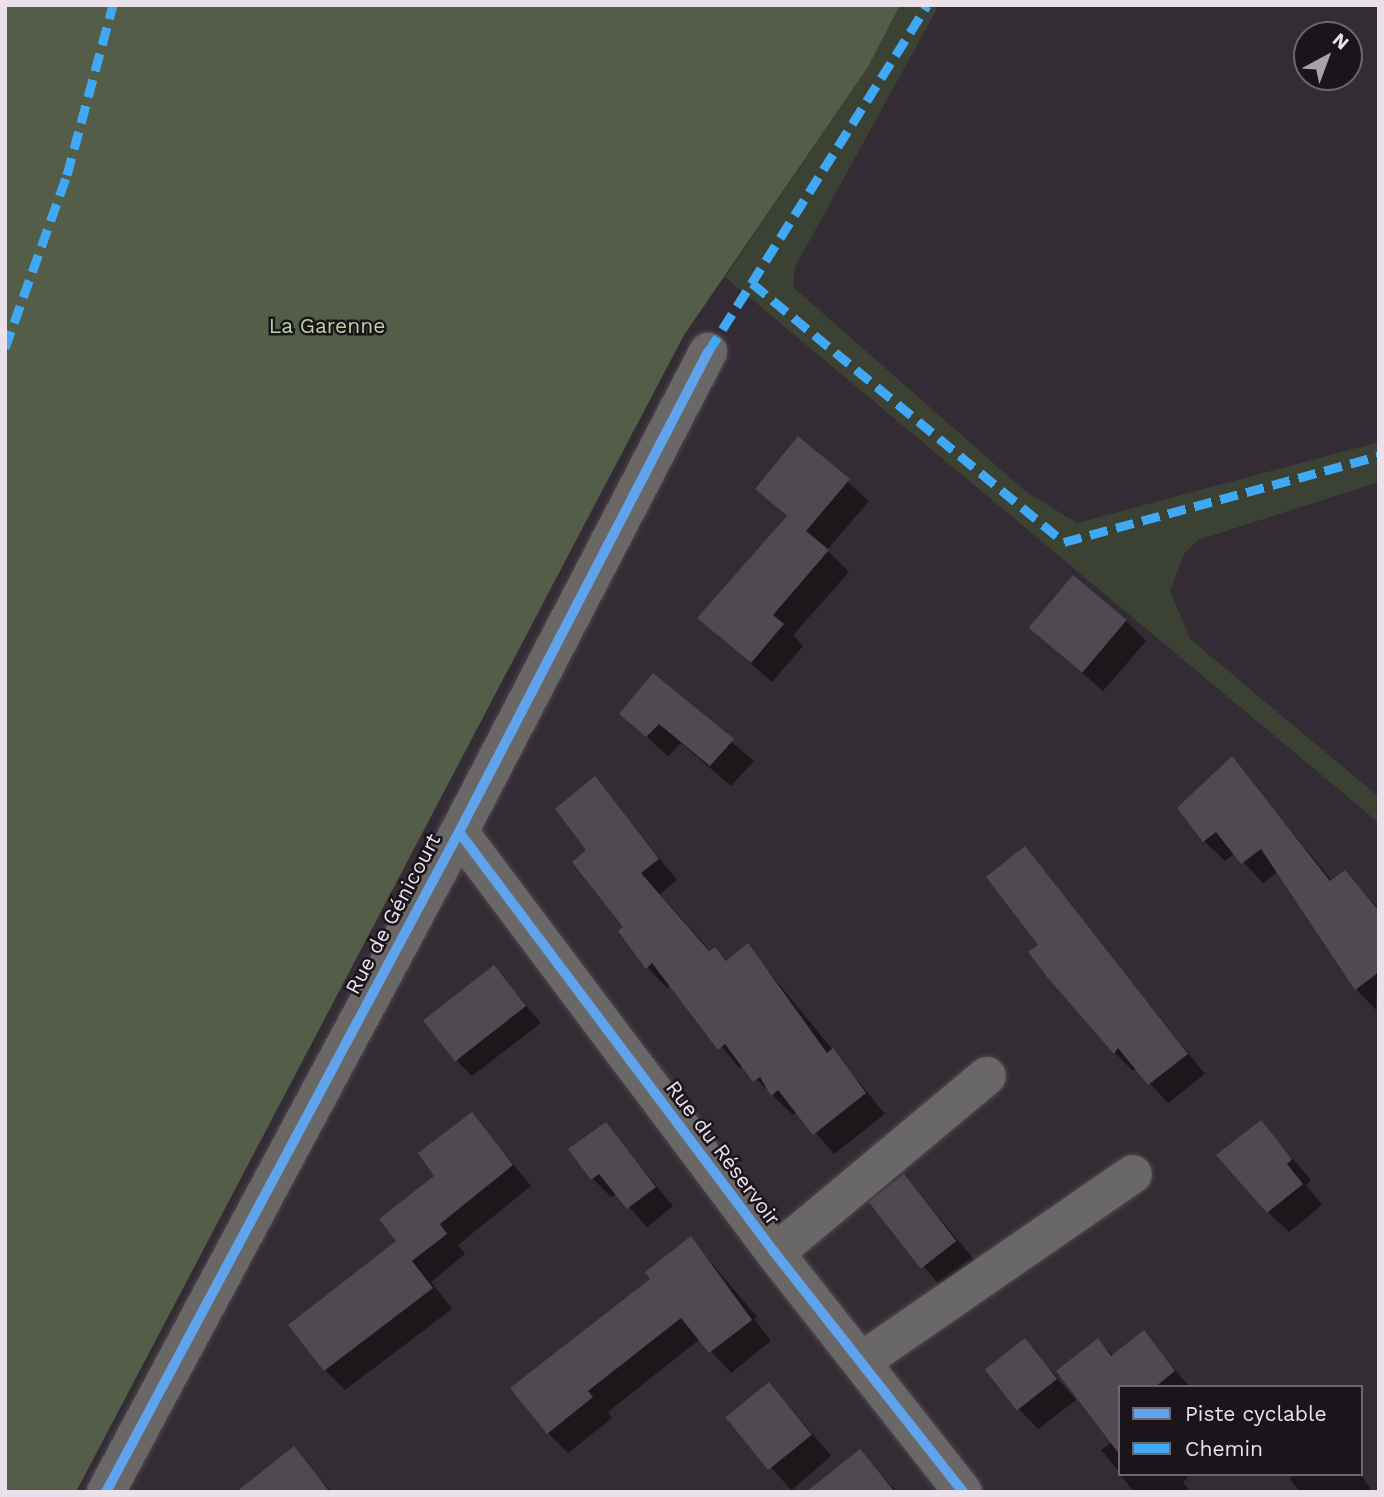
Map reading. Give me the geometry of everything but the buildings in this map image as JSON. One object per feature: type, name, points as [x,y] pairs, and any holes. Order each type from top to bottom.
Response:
[{"type":"street","name":"Rue de Génicourt","points":[[106,1492],[459,832],[708,352]]},
{"type":"street","name":"Rue du Réservoir","points":[[459,832],[775,1253],[963,1492]]},
{"type":"street","points":[[775,1253],[987,1076]]},
{"type":"street","points":[[862,1361],[1133,1174]]},
{"type":"green space","name":"La Garenne","points":[[5,5],[900,5],[868,67],[684,335],[76,1492],[5,1492]]},
{"type":"green space","points":[[900,5],[939,5],[795,267],[793,287],[1025,491],[1077,523],[1379,442],[1379,482],[1198,540],[1184,554],[1170,591],[1190,639],[1379,797],[1379,823],[725,277],[868,67]]},
{"type":"marked path","points":[[5,348],[67,175],[113,5]]},
{"type":"marked path","points":[[708,352],[927,5]]},
{"type":"marked path","points":[[752,283],[1064,542],[1379,456]]},
{"type":"cycle path","points":[[106,1492],[459,832],[708,352]]},
{"type":"cycle path","points":[[459,832],[775,1253],[963,1492]]}]
